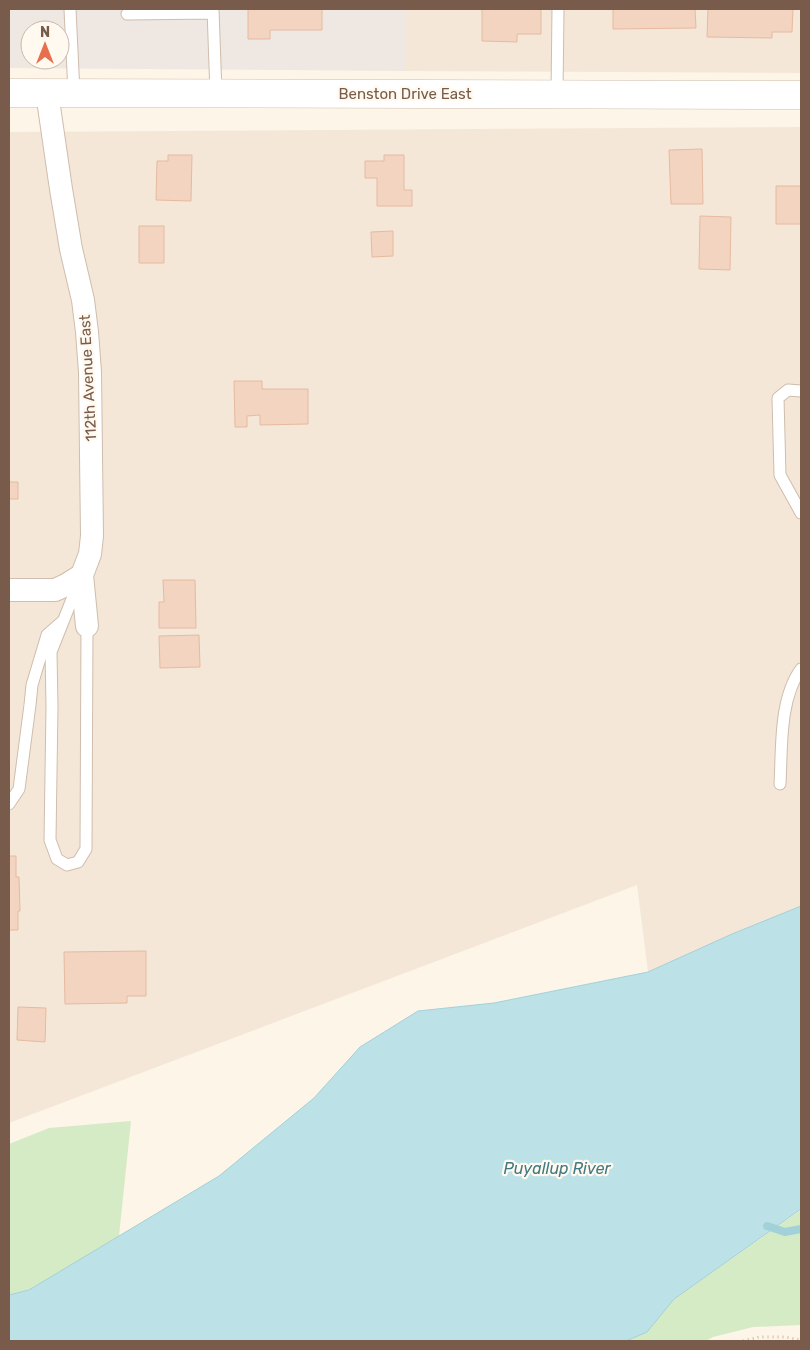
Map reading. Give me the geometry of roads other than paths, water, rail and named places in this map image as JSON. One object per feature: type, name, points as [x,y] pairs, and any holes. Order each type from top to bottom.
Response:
[{"type":"street","name":"Benston Drive East","points":[[9,93],[801,95]]},
{"type":"street","name":"112th Avenue East","points":[[47,93],[71,249],[83,300],[87,332],[90,372],[92,536],[90,554],[82,576],[87,626]]},
{"type":"street","points":[[9,590],[55,590],[82,576]]},
{"type":"lane","points":[[70,9],[74,93]]},
{"type":"lane","points":[[557,94],[558,9]]},
{"type":"lane","points":[[127,14],[213,11],[216,94]]},
{"type":"lane","points":[[801,390],[788,390],[778,398],[778,406],[780,475],[801,513]]},
{"type":"lane","points":[[82,576],[51,652],[50,840],[57,859],[68,865],[78,862],[86,849],[87,626]]},
{"type":"lane","points":[[9,804],[19,789],[32,684],[47,635],[64,620]]},
{"type":"lane","points":[[780,784],[784,722],[788,699],[793,681],[801,669]]},
{"type":"water","name":"Puyallup River","points":[[801,906],[801,1209],[674,1299],[647,1332],[626,1341],[9,1341],[9,1295],[29,1290],[219,1176],[314,1098],[360,1047],[418,1011],[494,1003],[648,972],[732,934]]},
{"type":"waterway","points":[[767,1226],[785,1232],[801,1229]]}]
